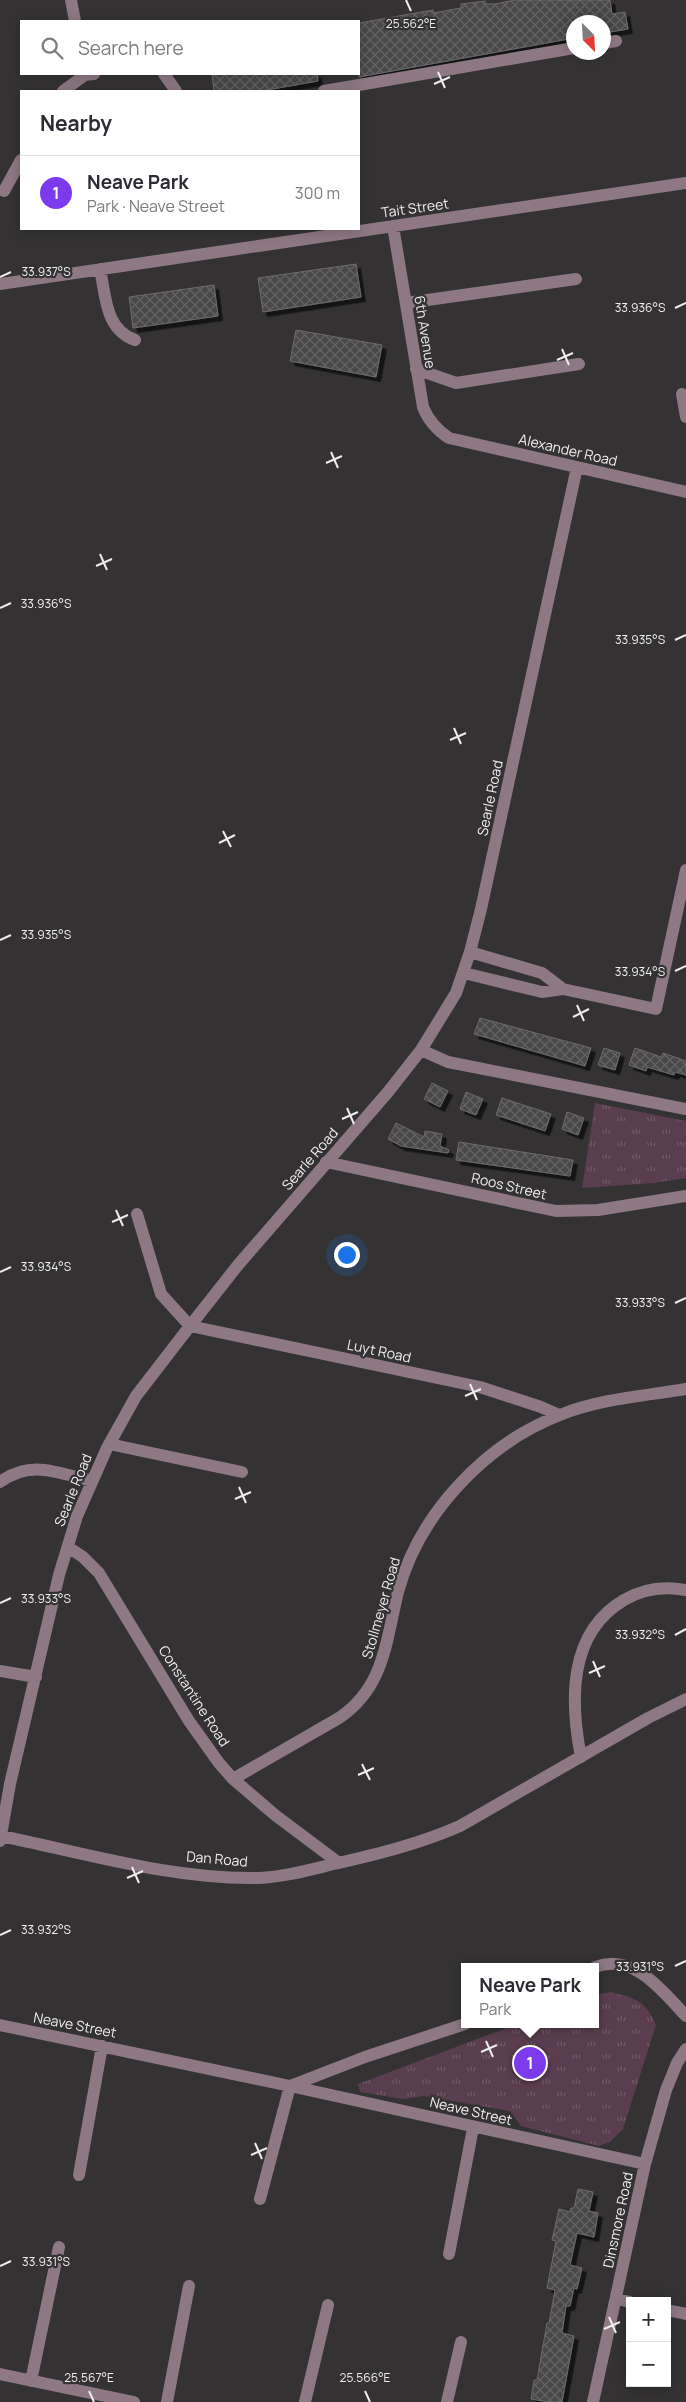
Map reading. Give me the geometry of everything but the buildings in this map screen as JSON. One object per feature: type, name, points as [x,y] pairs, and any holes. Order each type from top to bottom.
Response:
[{"type":"street","points":[[71,0],[75,20]]},
{"type":"street","points":[[330,90],[566,49]]},
{"type":"street","points":[[64,90],[87,75]]},
{"type":"street","points":[[165,75],[175,90]]},
{"type":"street","points":[[4,191],[20,162]]},
{"type":"street","name":"Tait Street","points":[[0,284],[686,183]]},
{"type":"street","name":"6th Avenue","points":[[393,226],[425,413],[429,420],[445,435]]},
{"type":"street","points":[[100,269],[111,321],[119,332],[135,340]]},
{"type":"street","points":[[406,303],[576,279]]},
{"type":"street","points":[[416,369],[456,383],[579,364]]},
{"type":"street","points":[[682,394],[686,417]]},
{"type":"street","name":"Alexander Road","points":[[445,435],[449,438],[686,492]]},
{"type":"street","name":"Searle Road","points":[[1,1839],[10,1784],[36,1678],[50,1607],[77,1516],[109,1444],[136,1396],[238,1265],[388,1092],[421,1050],[453,999],[464,973],[577,467]]},
{"type":"street","points":[[464,973],[542,992],[563,989],[656,1010],[686,870]]},
{"type":"street","points":[[470,952],[542,973],[563,989]]},
{"type":"street","points":[[421,1050],[448,1062],[686,1108]]},
{"type":"street","name":"Roos Street","points":[[326,1162],[556,1211],[598,1210],[686,1196]]},
{"type":"street","points":[[137,1214],[161,1294],[190,1326]]},
{"type":"street","name":"Luyt Road","points":[[190,1326],[480,1387],[559,1415]]},
{"type":"street","name":"Stollmeyer Road","points":[[233,1779],[339,1718],[364,1697],[374,1681],[382,1659],[404,1574],[417,1544],[435,1514],[466,1479],[498,1450],[526,1431],[559,1415],[620,1399],[686,1389]]},
{"type":"street","points":[[109,1444],[242,1472]]},
{"type":"street","points":[[0,1482],[17,1471],[35,1468],[92,1481]]},
{"type":"street","name":"Constantine Road","points":[[68,1547],[83,1557],[100,1573],[189,1721],[233,1779],[275,1815],[339,1863]]},
{"type":"street","points":[[684,1703],[648,1718],[581,1757],[576,1726],[575,1698],[578,1664],[590,1632],[599,1618],[614,1606],[642,1591],[670,1588],[686,1590]]},
{"type":"street","points":[[0,1671],[36,1678]]},
{"type":"street","name":"Dan Road","points":[[1,1839],[146,1867],[230,1877],[261,1878],[291,1874],[428,1840],[460,1826],[581,1757]]},
{"type":"street","points":[[599,1966],[618,1964],[644,1974],[686,2016]]},
{"type":"street","points":[[260,2199],[290,2086],[365,2057],[461,2025]]},
{"type":"street","name":"Neave Street","points":[[0,2026],[290,2086],[473,2128],[645,2164]]},
{"type":"street","points":[[78,2175],[102,2046]]},
{"type":"street","name":"Dinsmore Road","points":[[594,2402],[645,2164],[666,2090],[677,2063],[686,2049]]},
{"type":"street","points":[[449,2254],[473,2128]]},
{"type":"street","points":[[31,2381],[60,2247]]},
{"type":"street","points":[[167,2402],[189,2286]]},
{"type":"street","points":[[617,2299],[626,2301]]},
{"type":"street","points":[[305,2402],[328,2306]]},
{"type":"street","points":[[671,2311],[686,2314]]},
{"type":"street","points":[[447,2402],[462,2342]]},
{"type":"street","points":[[0,2374],[134,2402]]},
{"type":"green space","points":[[595,1103],[686,1121],[686,1178],[655,1183],[582,1188]]},
{"type":"green space","points":[[611,1992],[634,1999],[644,2005],[656,2025],[623,2129],[610,2142],[599,2146],[521,2126],[510,2111],[424,2096],[404,2099],[360,2092],[358,2084],[506,2028],[599,2028],[599,1994]]},
{"type":"place","name":"Neave Park","points":[[530,2063]]}]
